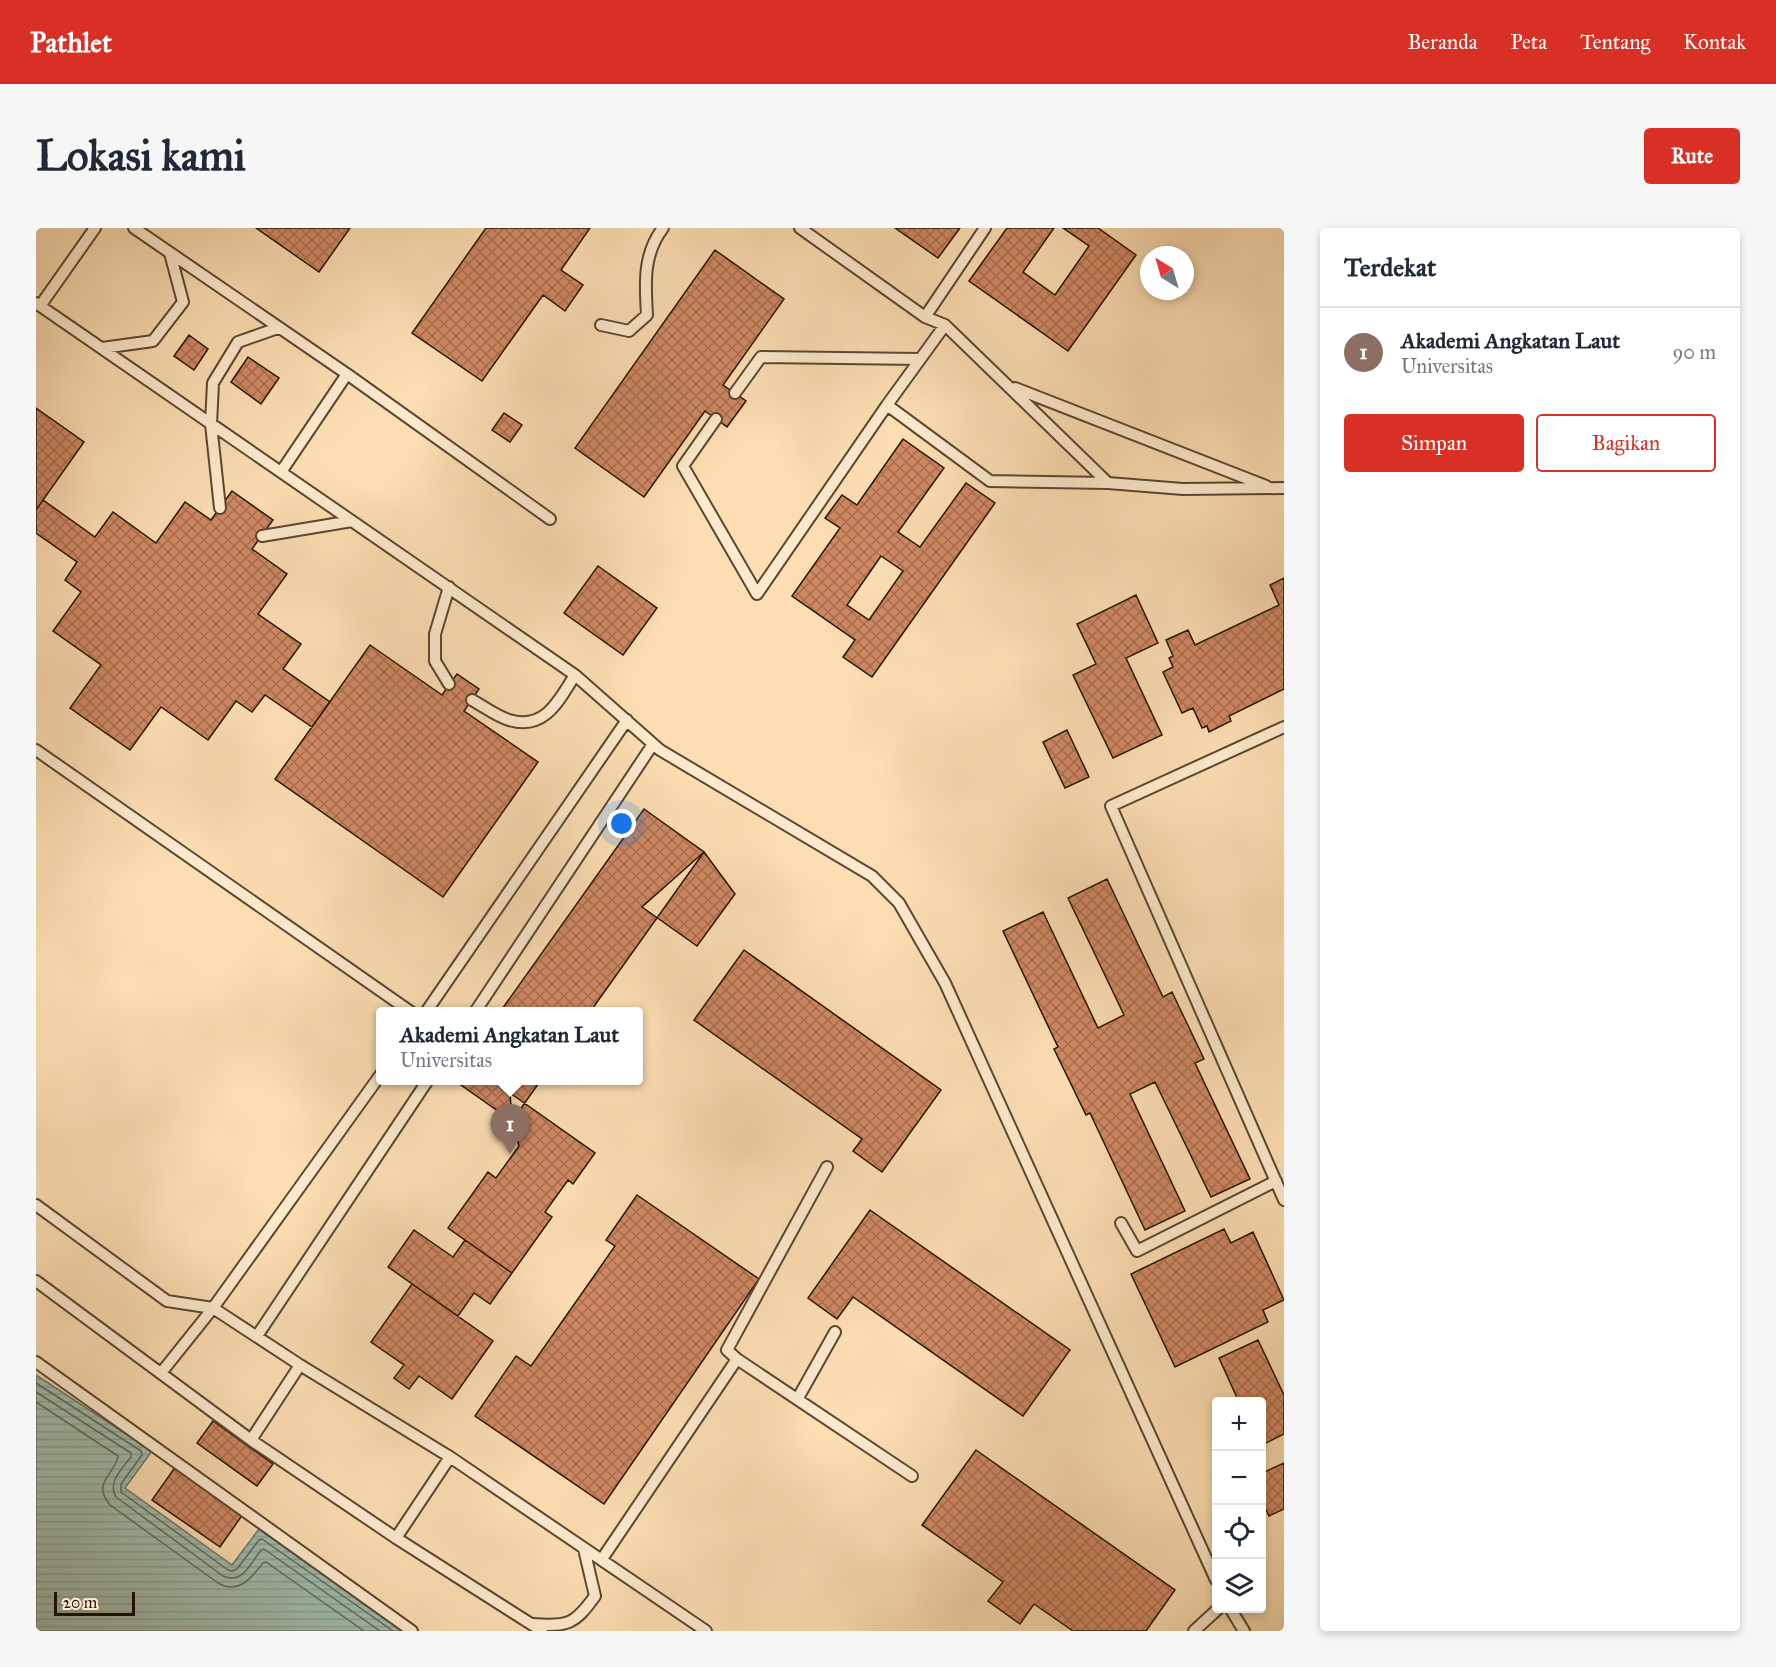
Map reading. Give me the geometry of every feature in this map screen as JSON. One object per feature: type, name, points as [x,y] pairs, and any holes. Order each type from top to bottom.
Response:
[{"type":"lane","points":[[95,228],[38,305],[575,675],[653,744],[872,876],[899,903],[945,983],[1212,1571]]},
{"type":"lane","points":[[134,228],[347,374],[550,519]]},
{"type":"lane","points":[[601,325],[629,331],[647,315],[645,273],[655,238],[663,228]]},
{"type":"lane","points":[[800,228],[925,317],[945,325],[1108,483]]},
{"type":"lane","points":[[925,317],[985,228]]},
{"type":"lane","points":[[102,348],[153,341],[183,302],[170,253]]},
{"type":"lane","points":[[716,419],[683,466],[758,594],[887,405],[945,325]]},
{"type":"lane","points":[[220,508],[211,424],[213,383],[238,342],[278,328]]},
{"type":"lane","points":[[735,393],[761,357],[920,359]]},
{"type":"lane","points":[[281,472],[347,374]]},
{"type":"lane","points":[[1009,386],[1271,488]]},
{"type":"lane","points":[[887,405],[990,481],[1108,483],[1183,489],[1284,488]]},
{"type":"lane","points":[[262,536],[352,521]]},
{"type":"lane","points":[[448,587],[435,634],[435,661],[449,684]]},
{"type":"lane","points":[[472,700],[509,720],[536,721],[555,707],[575,675]]},
{"type":"lane","points":[[429,1007],[627,720]]},
{"type":"lane","points":[[1284,727],[1111,806],[1284,1200]]},
{"type":"lane","points":[[478,1007],[653,744]]},
{"type":"lane","points":[[36,750],[405,1007]]},
{"type":"lane","points":[[161,1373],[213,1308],[376,1081]]},
{"type":"lane","points":[[257,1336],[425,1085]]},
{"type":"lane","points":[[827,1167],[727,1350],[737,1359],[912,1476]]},
{"type":"lane","points":[[1121,1223],[1137,1251],[1276,1181]]},
{"type":"lane","points":[[36,1205],[167,1300],[213,1308],[300,1365],[450,1457],[706,1631]]},
{"type":"lane","points":[[36,1281],[251,1440],[396,1538],[537,1628],[560,1626],[583,1614],[595,1596],[584,1549]]},
{"type":"lane","points":[[798,1398],[835,1332]]},
{"type":"lane","points":[[602,1559],[737,1359]]},
{"type":"lane","points":[[36,1362],[412,1631]]},
{"type":"lane","points":[[251,1440],[300,1365]]},
{"type":"lane","points":[[396,1538],[450,1457]]},
{"type":"lane","points":[[1194,1631],[1214,1613]]},
{"type":"lane","points":[[1233,1613],[1244,1631]]},
{"type":"water","points":[[36,1375],[152,1451],[125,1488],[232,1565],[259,1529],[403,1631],[36,1631]]},
{"type":"building","points":[[256,228],[350,228],[319,272]]},
{"type":"building","points":[[486,228],[590,228],[561,270],[583,285],[565,311],[543,295],[482,381],[412,333]]},
{"type":"building","points":[[895,228],[960,228],[938,258]]},
{"type":"building","points":[[1007,228],[1054,228],[1023,272],[1055,295],[1089,246],[1063,228],[1098,228],[1136,255],[1068,351],[969,281]]},
{"type":"building","points":[[715,250],[784,299],[723,385],[746,401],[727,427],[705,411],[644,497],[575,448]]},
{"type":"building","points":[[189,335],[208,349],[194,370],[174,356]]},
{"type":"building","points":[[248,357],[279,378],[261,404],[231,382]]},
{"type":"building","points":[[36,408],[84,442],[36,510]]},
{"type":"building","points":[[504,413],[522,425],[510,442],[492,430]]},
{"type":"building","points":[[903,439],[944,468],[898,532],[920,547],[966,483],[995,503],[872,677],[843,657],[855,640],[792,596],[840,528],[825,518],[842,495],[857,505]],"holes":[[[881,556],[903,571],[869,620],[847,605]]]},
{"type":"building","points":[[232,491],[273,520],[252,549],[287,574],[258,614],[301,644],[283,669],[330,702],[312,727],[265,695],[252,712],[236,701],[208,740],[161,707],[130,750],[70,708],[101,665],[53,631],[81,592],[65,580],[77,562],[36,533],[36,510],[43,500],[95,537],[113,512],[156,543],[185,502],[211,520]]},
{"type":"building","points":[[598,566],[657,608],[623,655],[564,613]]},
{"type":"building","points":[[1284,578],[1284,689],[1229,716],[1231,721],[1209,732],[1207,726],[1202,728],[1193,708],[1182,713],[1163,672],[1173,667],[1169,658],[1173,656],[1166,640],[1188,630],[1195,645],[1279,605],[1270,585]]},
{"type":"building","points":[[1136,595],[1158,643],[1126,658],[1162,735],[1113,758],[1073,675],[1096,664],[1077,624]]},
{"type":"building","points":[[370,645],[442,695],[457,674],[479,689],[464,711],[538,762],[443,897],[275,779]]},
{"type":"building","points":[[1067,730],[1089,777],[1065,788],[1043,742]]},
{"type":"building","points":[[644,809],[704,852],[594,1007],[504,1007]]},
{"type":"building","points":[[704,852],[735,894],[697,946],[642,907]]},
{"type":"building","points":[[1107,879],[1163,997],[1172,992],[1204,1059],[1195,1063],[1250,1179],[1211,1197],[1155,1082],[1130,1094],[1185,1211],[1145,1230],[1090,1113],[1086,1115],[1054,1049],[1058,1047],[1003,931],[1043,912],[1098,1028],[1124,1015],[1068,898]]},
{"type":"building","points":[[744,950],[941,1090],[882,1172],[853,1151],[862,1139],[694,1020]]},
{"type":"building","points":[[461,1085],[537,1085],[512,1121]]},
{"type":"building","points":[[510,1093],[595,1153],[573,1184],[568,1180],[545,1212],[552,1217],[512,1273],[448,1228],[488,1172],[496,1178],[519,1146],[512,1121]]},
{"type":"building","points":[[637,1195],[759,1279],[604,1504],[475,1416],[516,1356],[531,1366],[615,1246],[606,1240]]},
{"type":"building","points":[[870,1210],[1070,1350],[1023,1416],[853,1297],[837,1319],[808,1298]]},
{"type":"building","points":[[1224,1229],[1231,1243],[1253,1232],[1284,1300],[1263,1310],[1268,1322],[1175,1367],[1131,1274]]},
{"type":"building","points":[[414,1230],[453,1257],[465,1240],[512,1273],[490,1304],[474,1293],[458,1316],[388,1267]]},
{"type":"building","points":[[412,1284],[493,1341],[452,1399],[419,1376],[409,1389],[394,1378],[404,1365],[371,1342]]},
{"type":"building","points":[[1258,1340],[1284,1395],[1284,1434],[1266,1443],[1266,1397],[1237,1397],[1219,1358]]},
{"type":"building","points":[[213,1421],[273,1464],[257,1486],[197,1443]]},
{"type":"building","points":[[976,1450],[1175,1590],[1146,1631],[1073,1631],[1034,1604],[1020,1624],[988,1601],[1003,1582],[922,1525]]},
{"type":"building","points":[[1284,1463],[1284,1509],[1269,1516],[1266,1510],[1266,1471]]},
{"type":"building","points":[[176,1466],[243,1514],[220,1547],[152,1500]]},
{"type":"place","name":"Akademi Angkatan Laut","points":[[510,1154]]}]
